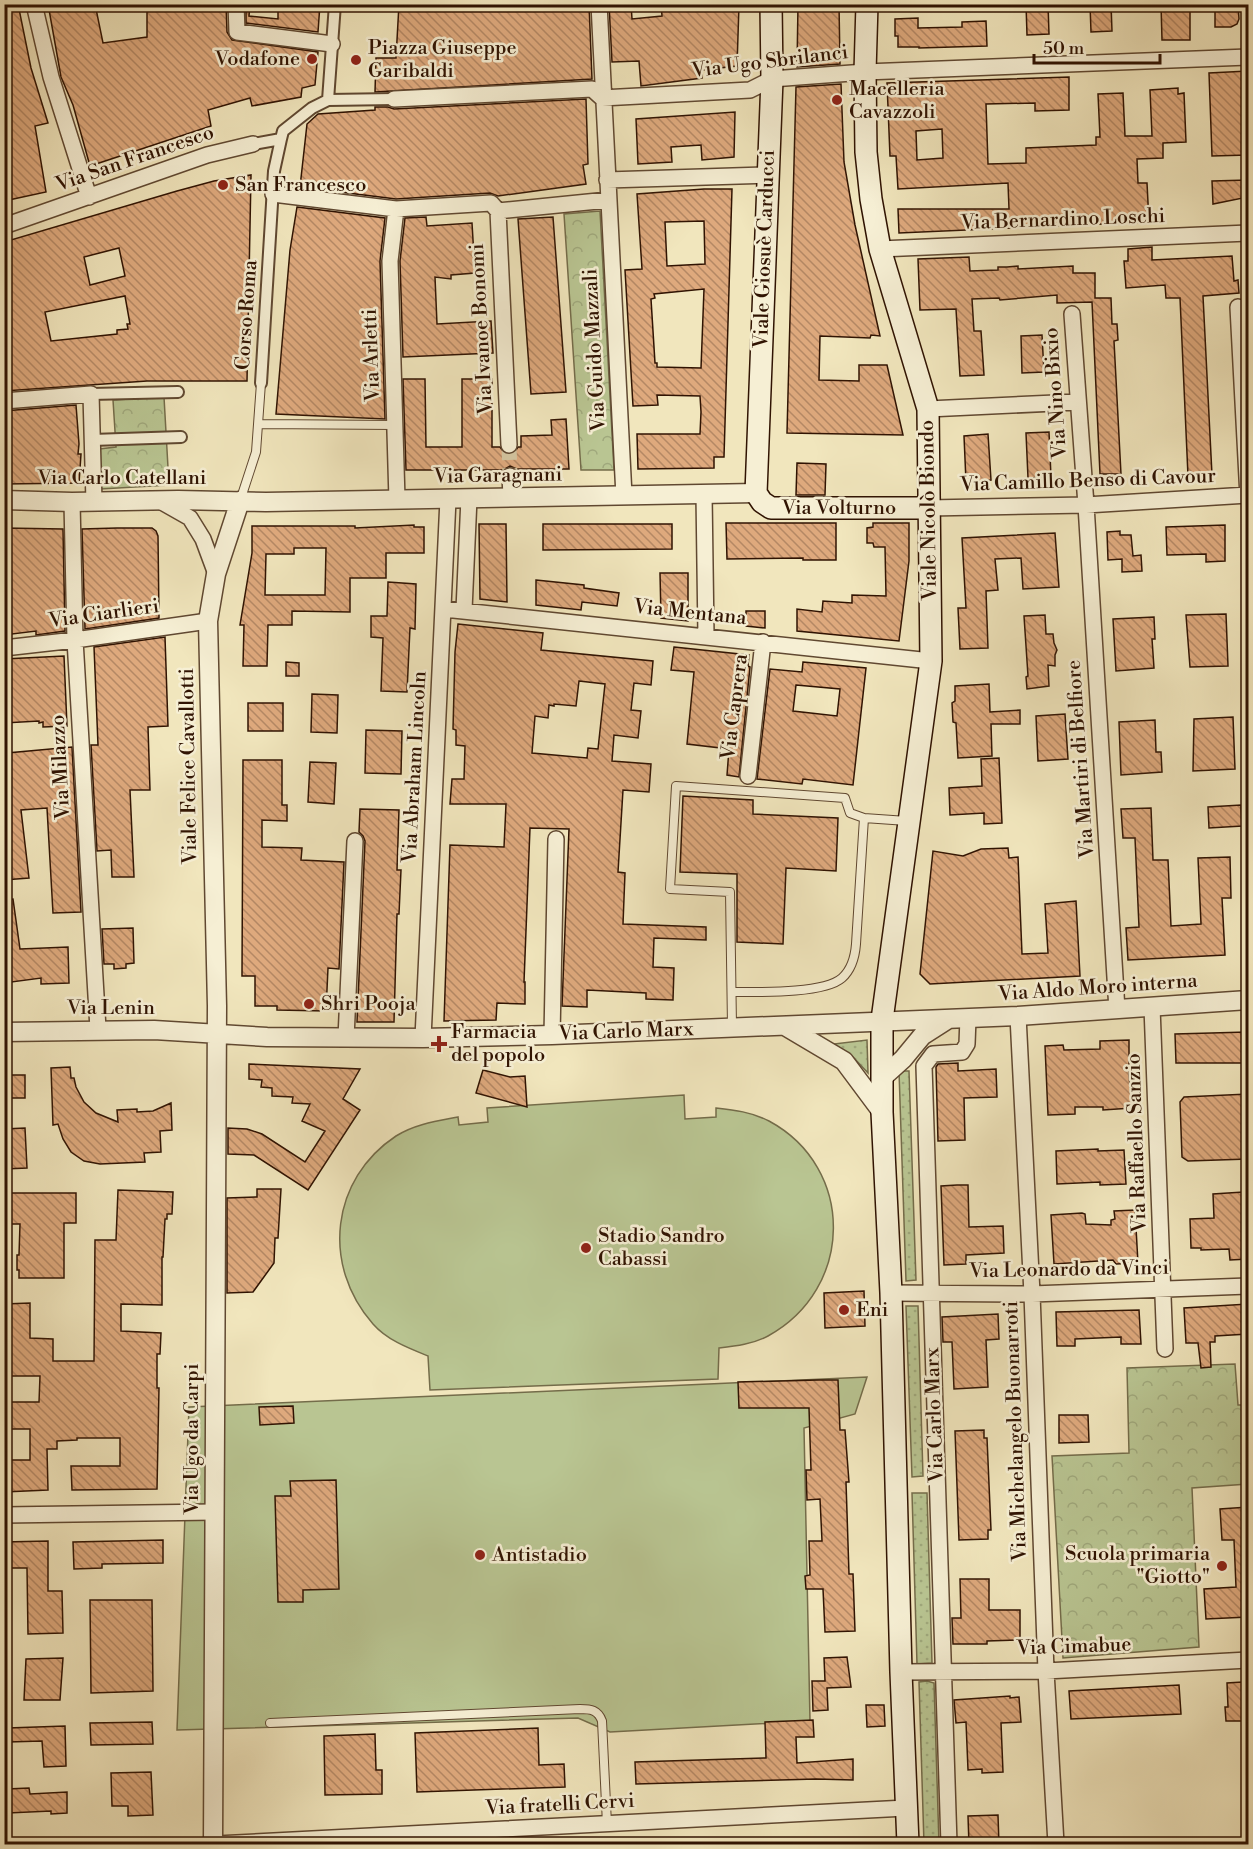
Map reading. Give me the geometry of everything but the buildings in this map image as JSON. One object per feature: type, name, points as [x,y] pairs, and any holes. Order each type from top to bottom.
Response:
[{"type":"main road","name":"Viale Giosuè Carducci","points":[[756,493],[772,79],[771,4]]},
{"type":"main road","name":"Viale Nicolò Biondo","points":[[867,4],[866,152],[871,199],[880,249],[928,409],[931,661],[882,1020]]},
{"type":"main road","name":"Via Volturno","points":[[756,493],[762,502],[771,508],[929,508]]},
{"type":"main road","name":"Via Carlo Marx","points":[[882,1020],[882,1112],[891,1293],[908,1845]]},
{"type":"street","points":[[34,4],[51,76],[89,197]]},
{"type":"street","points":[[236,4],[237,32],[332,44]]},
{"type":"street","points":[[335,4],[328,100],[394,99]]},
{"type":"street","name":"Via Guido Mazzali","points":[[599,4],[624,496]]},
{"type":"street","name":"Via Ugo Sbrilanci","points":[[394,99],[592,89],[602,98],[750,90],[772,79],[865,72],[1248,57]]},
{"type":"street","name":"Via San Francesco","points":[[4,226],[207,155],[282,135],[304,115],[328,100]]},
{"type":"street","name":"Corso Roma","points":[[261,383],[274,171],[282,135]]},
{"type":"street","points":[[607,180],[768,175]]},
{"type":"street","points":[[273,195],[396,209],[491,203],[498,211],[608,200]]},
{"type":"street","name":"Via Arletti","points":[[396,209],[390,261],[397,500]]},
{"type":"street","name":"Via Ivanoe Bonomi","points":[[498,211],[509,445]]},
{"type":"street","name":"Via Bernardino Loschi","points":[[880,249],[1248,233]]},
{"type":"street","points":[[1238,308],[1248,496]]},
{"type":"street","name":"Via Nino Bixio","points":[[1072,314],[1086,505]]},
{"type":"street","points":[[4,401],[91,394],[178,392]]},
{"type":"street","points":[[91,394],[94,502]]},
{"type":"street","points":[[928,409],[1077,402]]},
{"type":"street","points":[[92,440],[181,437]]},
{"type":"street","points":[[510,476],[510,497]]},
{"type":"street","name":"Via Garagnani","points":[[240,501],[756,493]]},
{"type":"street","points":[[704,494],[706,636]]},
{"type":"street","name":"Via Camillo Benso di Cavour","points":[[929,508],[1086,505],[1248,496]]},
{"type":"street","points":[[464,610],[469,498]]},
{"type":"street","name":"Via Abraham Lincoln","points":[[423,1038],[448,499]]},
{"type":"street","name":"Via Carlo Catellani","points":[[4,500],[240,501]]},
{"type":"street","points":[[160,501],[190,519],[203,539],[216,574]]},
{"type":"street","name":"Viale Felice Cavallotti","points":[[216,1034],[208,621],[216,574],[240,501]]},
{"type":"street","name":"Via Milazzo","points":[[72,502],[75,640],[98,1029]]},
{"type":"street","name":"Via Martiri di Belfiore","points":[[1086,505],[1117,1010]]},
{"type":"street","name":"Via Mentana","points":[[444,609],[931,661]]},
{"type":"street","name":"Via Ciarlieri","points":[[4,648],[208,621]]},
{"type":"street","name":"Via Caprera","points":[[748,776],[763,642]]},
{"type":"street","points":[[552,1035],[556,839]]},
{"type":"street","points":[[346,1038],[355,841]]},
{"type":"street","name":"Via Aldo Moro interna","points":[[784,1026],[882,1020],[1018,1016],[1248,1000]]},
{"type":"street","name":"Via Raffaello Sanzio","points":[[1152,1007],[1165,1349]]},
{"type":"street","name":"Via Michelangelo Buonarroti","points":[[1018,1016],[1032,1294],[1046,1671],[1056,1845]]},
{"type":"street","name":"Via Aldo Moro interna","points":[[882,1078],[903,1059],[922,1036],[959,1018]]},
{"type":"street","name":"Via Carlo Marx","points":[[949,1845],[924,1066],[933,1054],[962,1052],[968,1044],[959,1018]]},
{"type":"street","points":[[784,1026],[844,1061],[882,1112]]},
{"type":"street","name":"Via Carlo Marx","points":[[216,1034],[423,1038],[784,1026]]},
{"type":"street","name":"Via Lenin","points":[[4,1032],[98,1029],[216,1034]]},
{"type":"street","name":"Via Ugo da Carpi","points":[[215,1845],[216,1034]]},
{"type":"street","name":"Via Leonardo da Vinci","points":[[891,1293],[1032,1294],[1248,1286]]},
{"type":"street","points":[[4,1515],[214,1512]]},
{"type":"street","name":"Via Cimabue","points":[[901,1672],[1046,1671],[1248,1660]]},
{"type":"street","name":"Via fratelli Cervi","points":[[215,1845],[906,1808]]},
{"type":"lane","name":"Corso Roma","points":[[240,501],[256,452],[261,383]]},
{"type":"lane","points":[[259,424],[395,425]]},
{"type":"lane","points":[[732,1028],[730,892],[670,889],[676,786],[845,798],[850,813],[864,818],[909,821]]},
{"type":"lane","points":[[732,992],[829,986],[842,978],[851,967],[855,957],[864,818]]},
{"type":"lane","points":[[270,1723],[580,1709],[595,1711],[600,1714],[603,1721],[607,1824]]},
{"type":"green space","points":[[600,211],[614,470],[581,470],[564,214]]},
{"type":"green space","points":[[164,397],[169,485],[101,489],[99,449],[116,447],[113,400]]},
{"type":"green space","points":[[867,1040],[868,1073],[854,1058],[834,1044]]},
{"type":"green space","points":[[899,1071],[909,1071],[916,1280],[906,1281]]},
{"type":"green space","name":"Stadio Sandro Cabassi","points":[[684,1095],[685,1119],[716,1117],[716,1108],[756,1115],[769,1121],[797,1142],[818,1168],[830,1197],[833,1229],[829,1260],[817,1289],[796,1315],[762,1339],[719,1348],[718,1379],[430,1390],[428,1356],[398,1343],[379,1330],[356,1301],[346,1276],[340,1250],[341,1224],[346,1199],[358,1175],[374,1154],[396,1136],[426,1124],[458,1117],[459,1125],[488,1122],[487,1108]]},
{"type":"green space","points":[[906,1306],[918,1306],[923,1476],[912,1477]]},
{"type":"green space","points":[[1235,1364],[1238,1405],[1248,1405],[1248,1484],[1192,1488],[1199,1647],[1063,1658],[1052,1456],[1129,1453],[1127,1368]]},
{"type":"green space","points":[[867,1377],[855,1414],[804,1428],[810,1721],[610,1732],[578,1718],[177,1730],[189,1407]]},
{"type":"green space","points":[[912,1493],[927,1493],[932,1663],[917,1664]]},
{"type":"green space","points":[[919,1682],[934,1683],[939,1844],[924,1844]]},
{"type":"tunnel","points":[[509,445],[510,476]]},
{"type":"place","name":"Vodafone","points":[[312,59]]},
{"type":"place","name":"Piazza Giuseppe Garibaldi","points":[[356,60]]},
{"type":"place","name":"Macelleria Cavazzoli","points":[[837,100]]},
{"type":"place","name":"San Francesco","points":[[223,185]]},
{"type":"place","name":"Shri Pooja","points":[[309,1004]]},
{"type":"place","name":"Farmacia del popolo","points":[[439,1044]]},
{"type":"place","name":"Stadio Sandro Cabassi","points":[[586,1248]]},
{"type":"place","name":"Eni","points":[[844,1310]]},
{"type":"place","name":"Antistadio","points":[[480,1555]]},
{"type":"place","name":"Scuola primaria \"Giotto\"","points":[[1222,1566]]}]
